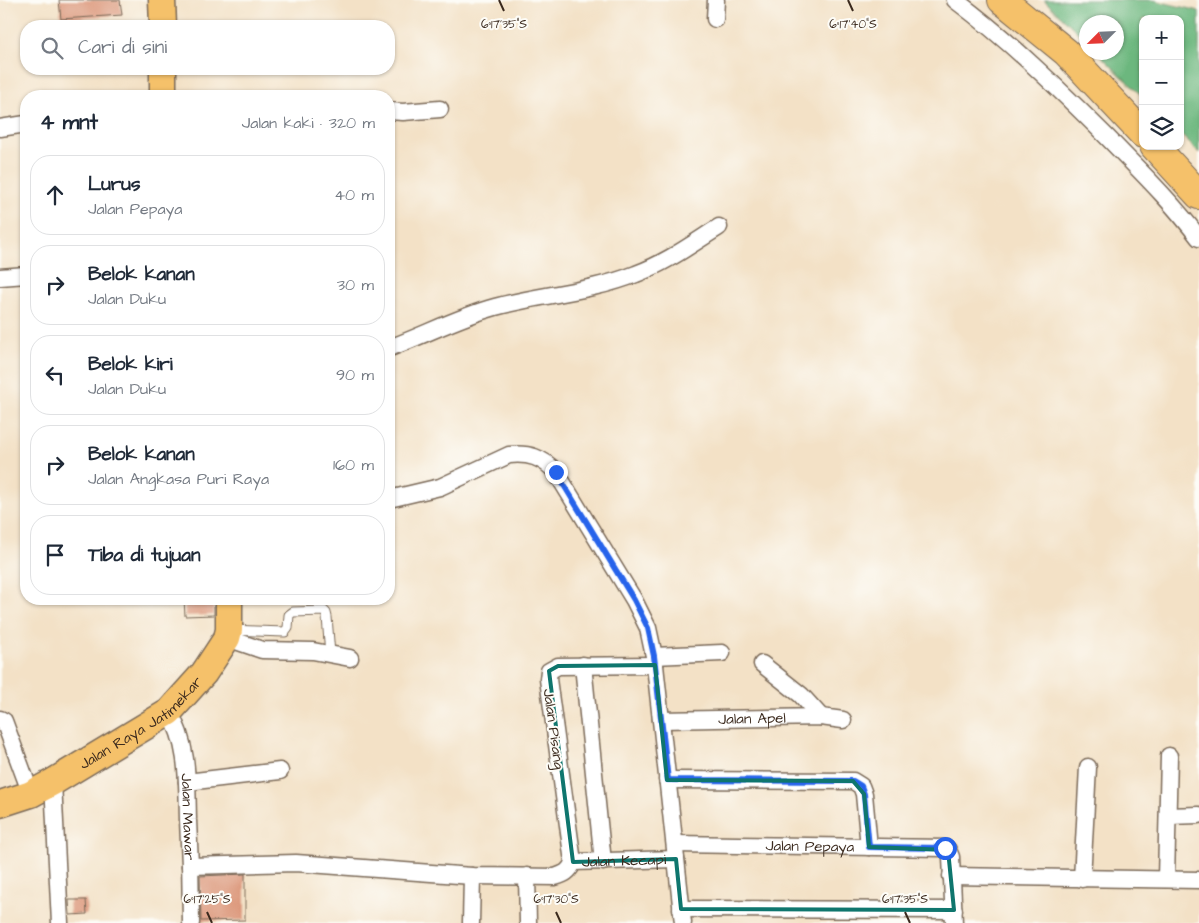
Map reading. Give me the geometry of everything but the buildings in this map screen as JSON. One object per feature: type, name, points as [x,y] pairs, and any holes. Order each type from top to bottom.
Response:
[{"type":"highway","points":[[1002,0],[1066,52],[1139,130]]},
{"type":"highway","points":[[1030,0],[1048,14],[1079,44]]},
{"type":"highway","points":[[1095,60],[1139,105]]},
{"type":"highway","points":[[1158,150],[1199,195]]},
{"type":"highway","points":[[1182,150],[1199,168]]},
{"type":"main road","points":[[162,0],[163,20]]},
{"type":"main road","points":[[163,75],[163,90]]},
{"type":"main road","points":[[228,634],[229,605]]},
{"type":"main road","name":"Jalan Raya Jatimekar","points":[[0,804],[42,788],[169,712],[204,674],[228,634]]},
{"type":"street","points":[[715,19],[716,0]]},
{"type":"street","points":[[955,0],[988,25],[1063,93],[1140,172],[1199,238]]},
{"type":"street","points":[[395,111],[440,109]]},
{"type":"street","points":[[0,128],[20,125]]},
{"type":"street","points":[[395,345],[461,317],[497,306],[605,284],[636,275],[662,263],[719,227]]},
{"type":"street","points":[[0,277],[20,275]]},
{"type":"street","points":[[395,498],[440,488],[509,455],[520,454],[546,462],[556,472],[634,600],[648,628],[654,661],[682,916],[954,916],[952,876],[1199,880]]},
{"type":"street","points":[[228,634],[262,650],[313,651],[350,658]]},
{"type":"street","name":"Jalan Pisang","points":[[572,862],[548,679],[549,672],[558,666],[654,661],[722,653]]},
{"type":"street","points":[[762,664],[801,695],[821,717]]},
{"type":"street","points":[[583,665],[603,862]]},
{"type":"street","name":"Jalan Mawar","points":[[169,712],[177,725],[184,748],[187,782],[191,923]]},
{"type":"street","name":"Jalan Apel","points":[[660,720],[821,717],[843,720]]},
{"type":"street","points":[[0,719],[4,721],[42,788],[60,923]]},
{"type":"street","points":[[1166,879],[1169,756]]},
{"type":"street","points":[[1082,878],[1088,767]]},
{"type":"street","points":[[187,782],[280,771]]},
{"type":"street","points":[[668,780],[853,781],[861,786],[864,794],[869,847]]},
{"type":"street","points":[[1168,816],[1199,815]]},
{"type":"street","name":"Jalan Pepaya","points":[[675,852],[869,847],[945,848],[951,857],[952,876]]},
{"type":"street","name":"Jalan Kecapi","points":[[572,862],[603,862],[675,852]]},
{"type":"street","points":[[190,866],[296,863],[472,876],[555,877],[567,873],[571,868],[572,862]]},
{"type":"street","points":[[472,876],[472,923]]},
{"type":"street","points":[[527,876],[528,923]]},
{"type":"lane","points":[[228,634],[285,632],[288,628],[289,615],[293,612],[324,611],[327,617],[330,654]]},
{"type":"highlighted area","points":[[655,665],[667,780],[853,781],[864,794],[869,847],[948,850],[954,910],[681,909],[676,859],[573,862],[549,671],[558,666]]},
{"type":"green space","points":[[1044,0],[1153,0],[1199,11],[1199,153],[1184,138],[1184,15],[1139,15],[1139,93],[1105,60],[1124,60],[1124,15],[1079,15],[1079,33]]},
{"type":"route","points":[[556,472],[634,600],[648,628],[654,656],[668,780],[853,781],[861,786],[864,794],[869,847],[945,848]]}]
